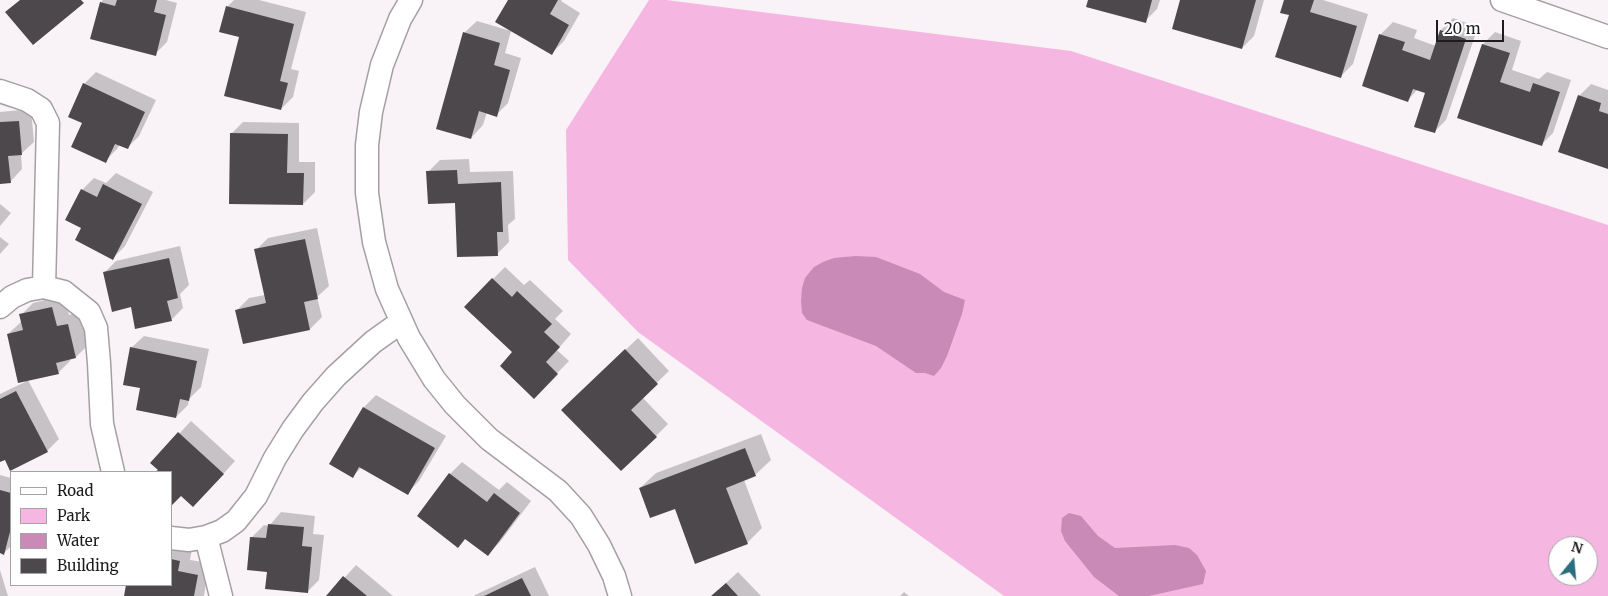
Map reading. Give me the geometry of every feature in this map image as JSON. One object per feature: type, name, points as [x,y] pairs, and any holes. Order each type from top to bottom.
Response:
[{"type":"street","points":[[411,0],[400,20],[382,65],[371,112],[367,145],[367,193],[374,242],[387,289],[401,322],[434,379],[455,405],[489,439],[558,491],[581,516],[599,545],[614,576],[620,596]]},
{"type":"street","points":[[1502,0],[1608,37]]},
{"type":"street","points":[[0,91],[27,100],[41,109],[48,124],[44,287]]},
{"type":"street","points":[[0,307],[12,297],[27,290],[44,287],[64,292],[89,312],[96,328],[100,363],[102,424],[113,471]]},
{"type":"street","points":[[172,538],[189,540],[206,537],[222,531],[236,521],[256,496],[275,458],[313,402],[336,376],[373,342],[401,322]]},
{"type":"street","points":[[206,537],[221,596]]},
{"type":"green space","points":[[649,0],[666,0],[1071,51],[1608,225],[1608,596],[1004,596],[638,332],[568,260],[566,130]]},
{"type":"water","points":[[876,257],[920,274],[944,292],[965,300],[947,356],[941,368],[934,376],[916,373],[876,346],[807,320],[802,313],[802,288],[805,278],[814,267],[834,258]]},
{"type":"water","points":[[1069,513],[1081,516],[1098,536],[1115,548],[1175,545],[1189,548],[1197,555],[1206,571],[1203,584],[1149,596],[1119,596],[1094,577],[1065,541],[1061,531],[1062,518]]},
{"type":"building","points":[[20,0],[81,0],[84,3],[33,45],[5,12]]},
{"type":"building","points":[[117,0],[157,0],[154,12],[166,15],[156,56],[90,39],[100,2],[115,6]]},
{"type":"building","points":[[508,0],[558,0],[550,14],[569,25],[552,55],[495,22]]},
{"type":"building","points":[[1088,0],[1152,0],[1146,23],[1086,7]]},
{"type":"building","points":[[1180,0],[1256,0],[1242,49],[1172,29]]},
{"type":"building","points":[[1284,0],[1314,0],[1310,12],[1357,26],[1341,78],[1275,57],[1289,15],[1280,13]]},
{"type":"building","points":[[226,6],[294,24],[280,81],[288,83],[281,110],[224,96],[239,37],[219,32]]},
{"type":"building","points":[[1440,30],[1466,39],[1435,133],[1414,127],[1425,93],[1413,89],[1408,102],[1362,86],[1379,34],[1405,42],[1402,50],[1430,60]]},
{"type":"building","points":[[463,32],[500,43],[494,65],[510,70],[497,117],[479,111],[471,139],[436,129]]},
{"type":"building","points":[[1482,44],[1510,53],[1500,82],[1530,92],[1533,83],[1560,92],[1542,146],[1457,118]]},
{"type":"building","points":[[83,83],[145,112],[128,149],[115,144],[106,163],[71,147],[82,123],[68,117]]},
{"type":"building","points":[[1578,95],[1601,103],[1599,111],[1608,114],[1608,169],[1558,152]]},
{"type":"building","points":[[19,121],[22,155],[8,156],[11,183],[0,184],[0,122]]},
{"type":"building","points":[[230,133],[288,134],[287,173],[304,173],[303,205],[229,204]]},
{"type":"building","points":[[457,170],[458,184],[501,182],[503,232],[497,232],[498,256],[457,257],[455,203],[428,204],[426,171]]},
{"type":"building","points":[[103,184],[142,204],[113,260],[75,240],[81,228],[65,220],[81,189],[97,197]]},
{"type":"building","points":[[305,239],[318,299],[304,302],[310,330],[243,344],[235,310],[266,303],[254,249]]},
{"type":"building","points":[[169,258],[178,298],[167,301],[172,321],[135,329],[131,307],[112,312],[103,272]]},
{"type":"building","points":[[492,278],[512,297],[517,291],[552,324],[544,332],[560,347],[546,362],[558,374],[534,399],[500,366],[512,352],[464,307]]},
{"type":"building","points":[[52,307],[57,326],[68,324],[76,358],[56,363],[59,374],[18,383],[7,334],[23,330],[19,314]]},
{"type":"building","points":[[130,347],[197,361],[189,401],[180,399],[176,418],[136,410],[140,388],[123,385]]},
{"type":"building","points":[[625,349],[658,384],[631,410],[657,437],[621,471],[561,410]]},
{"type":"building","points":[[16,391],[48,452],[10,471],[5,460],[0,462],[0,399]]},
{"type":"building","points":[[363,407],[435,448],[408,495],[359,467],[353,478],[329,464]]},
{"type":"building","points":[[178,432],[224,474],[193,507],[181,496],[172,505],[172,471],[156,471],[158,470],[150,463]]},
{"type":"building","points":[[745,448],[756,476],[726,488],[748,544],[695,564],[675,509],[650,518],[639,488]]},
{"type":"building","points":[[449,473],[487,502],[494,493],[520,513],[488,556],[465,539],[458,548],[417,516]]},
{"type":"building","points":[[0,490],[10,493],[10,532],[4,555],[0,553]]},
{"type":"building","points":[[268,524],[304,527],[302,546],[312,547],[308,593],[265,589],[267,572],[247,570],[250,537],[266,538]]},
{"type":"building","points":[[172,559],[180,561],[178,571],[198,575],[194,596],[124,596],[126,586],[172,586]]},
{"type":"building","points":[[343,576],[367,596],[326,596]]},
{"type":"building","points":[[522,578],[531,596],[484,596]]},
{"type":"building","points":[[726,583],[738,596],[711,596]]}]
